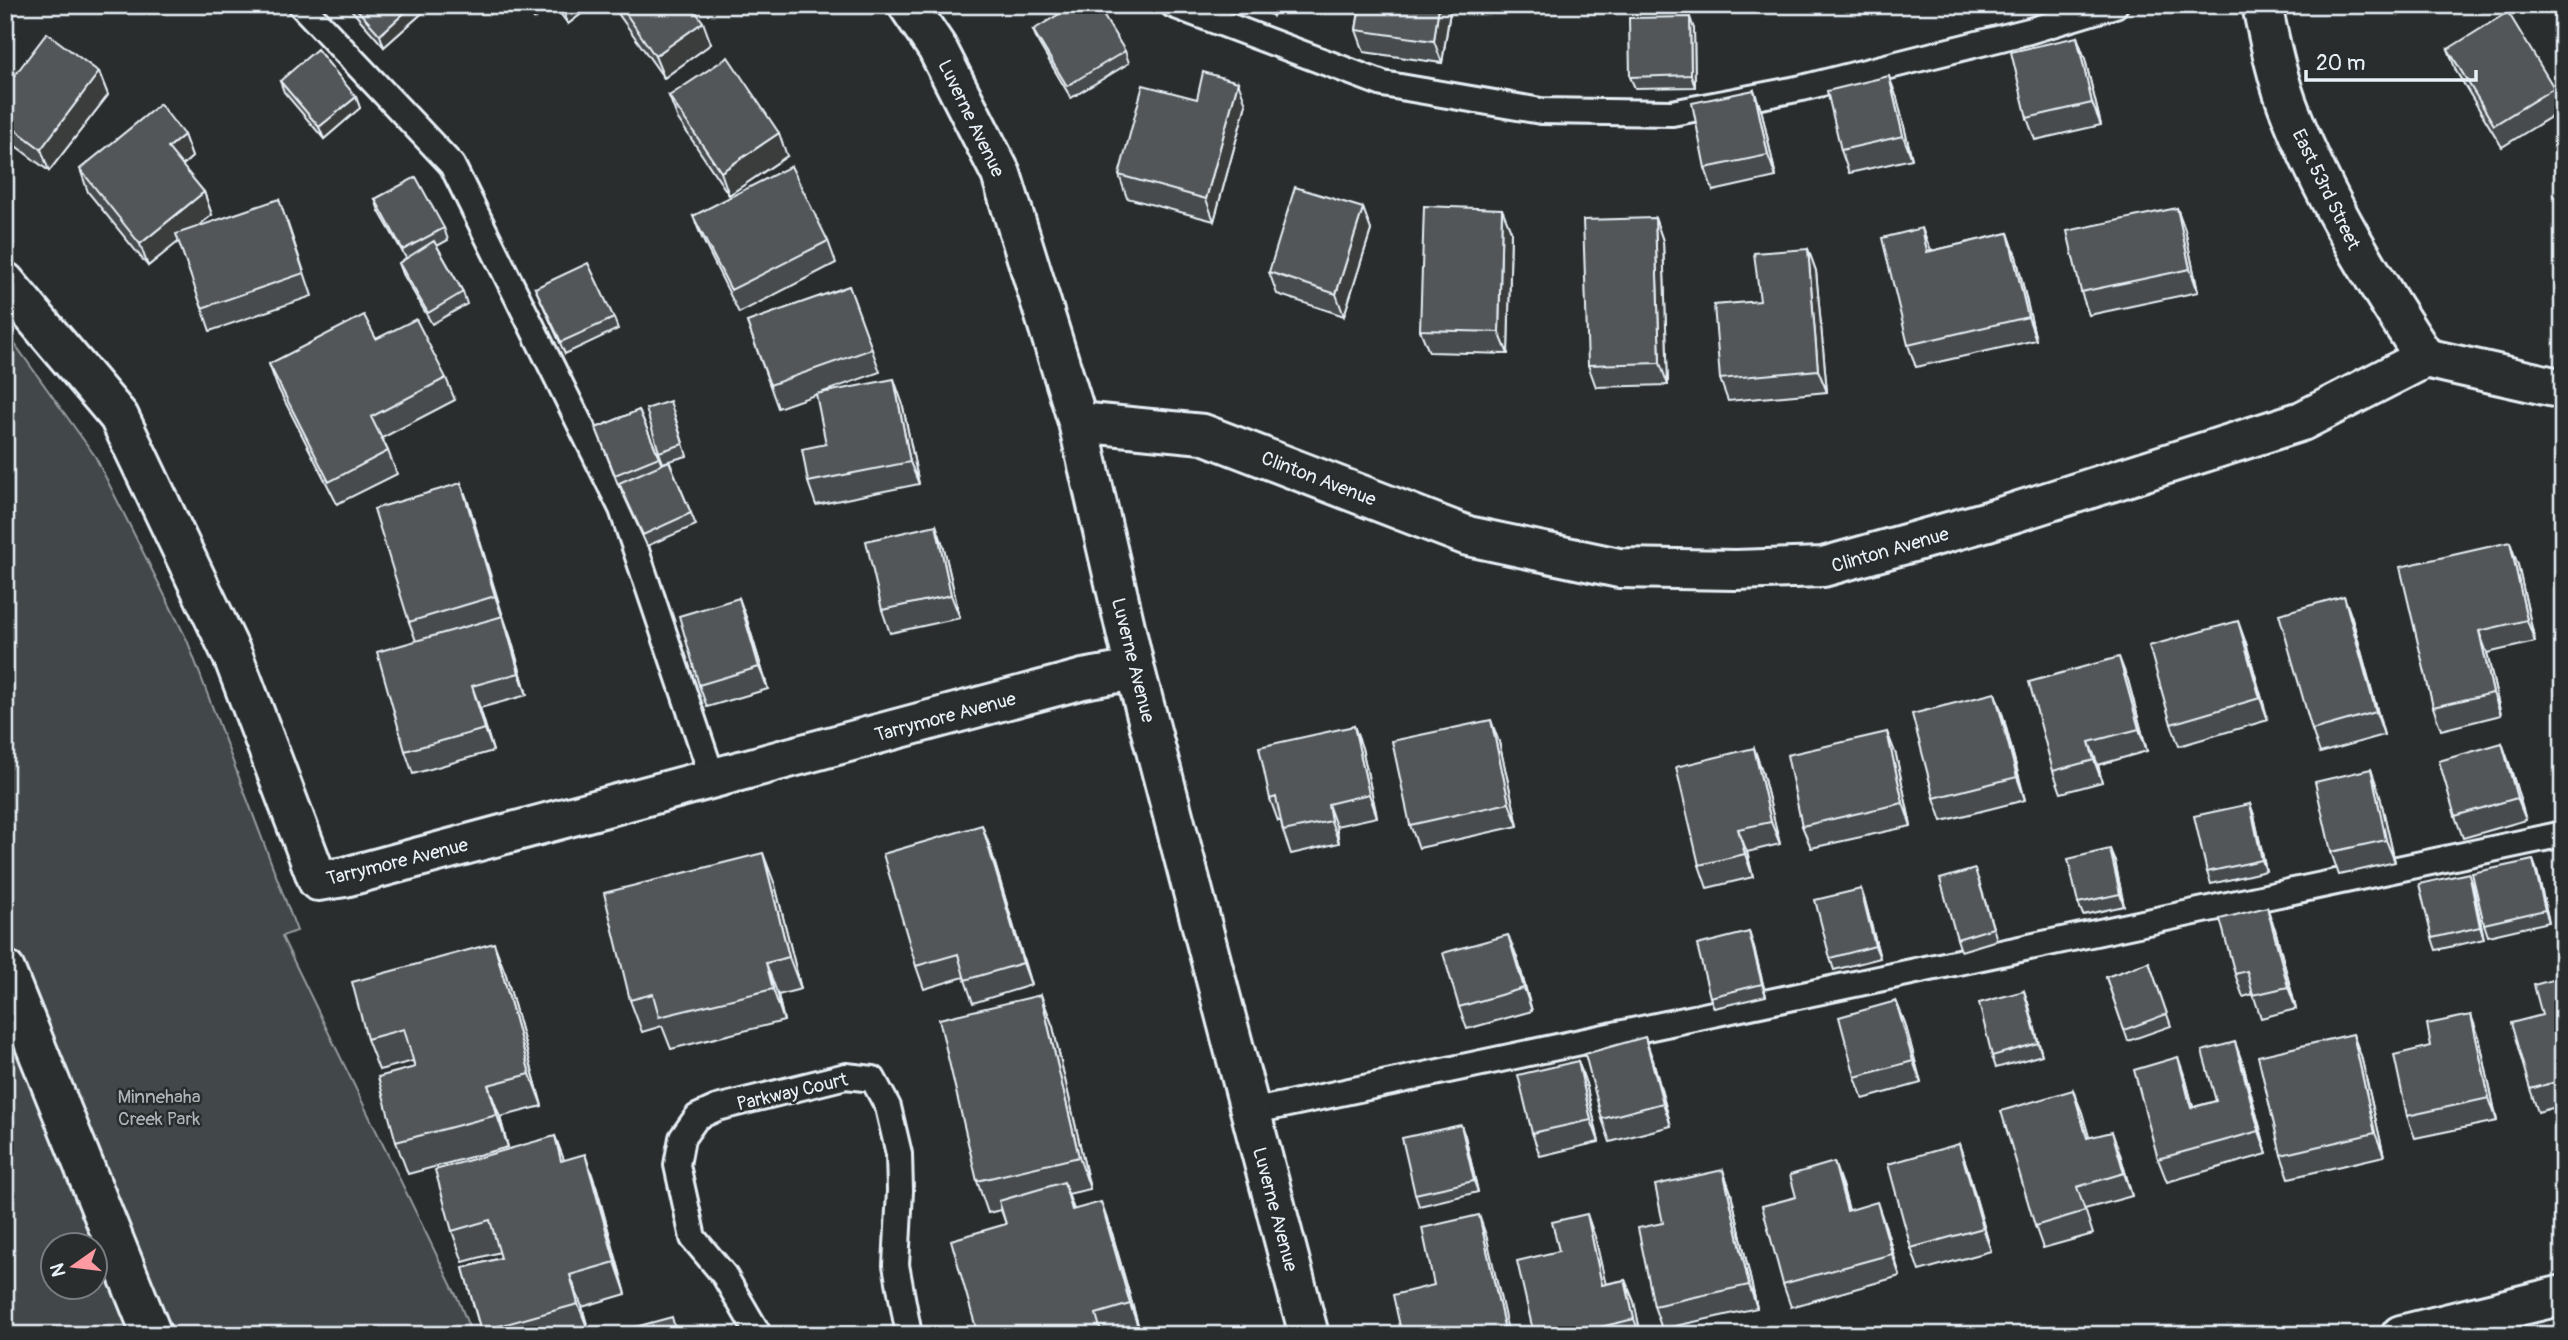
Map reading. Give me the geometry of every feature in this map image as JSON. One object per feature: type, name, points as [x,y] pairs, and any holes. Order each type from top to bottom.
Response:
[{"type":"street","name":"Luverne Avenue","points":[[908,5],[937,48],[1001,174],[1078,422],[1135,670],[1309,1335]]},
{"type":"street","name":"East 53rd Street","points":[[2262,5],[2290,112],[2329,201],[2425,358]]},
{"type":"street","name":"Tarrymore Avenue","points":[[5,282],[119,417],[234,659],[318,881],[345,877],[1083,680],[1135,670]]},
{"type":"street","name":"Clinton Avenue","points":[[1078,422],[1203,434],[1468,536],[1619,568],[1735,570],[1823,567],[1988,521],[2302,421],[2425,358]]},
{"type":"street","points":[[2425,358],[2563,389]]},
{"type":"street","points":[[5,970],[152,1335]]},
{"type":"street","points":[[2402,1335],[2563,1295]]},
{"type":"lane","points":[[301,5],[452,165],[622,509],[713,779]]},
{"type":"lane","points":[[1173,5],[1383,84],[1541,111],[1672,113],[1802,88],[2029,31],[2115,5]]},
{"type":"lane","points":[[1250,1112],[2563,834]]},
{"type":"lane","name":"Parkway Court","points":[[759,1335],[724,1275],[694,1238],[677,1165],[682,1138],[697,1117],[717,1108],[846,1076],[873,1079],[888,1107],[899,1154],[896,1265],[909,1335]]},
{"type":"green space","name":"Minnehaha Creek Park","points":[[5,336],[14,343],[95,456],[187,640],[297,931],[282,936],[284,941],[458,1299],[472,1335],[5,1335]]},
{"type":"building","points":[[353,5],[413,5],[380,35]]},
{"type":"building","points":[[620,5],[691,5],[703,22],[655,56]]},
{"type":"building","points":[[1074,5],[1097,5],[1125,51],[1067,86],[1033,30]]},
{"type":"building","points":[[1360,5],[1439,5],[1434,41],[1356,30]]},
{"type":"building","points":[[2508,12],[2554,88],[2494,125],[2448,49]]},
{"type":"building","points":[[1690,17],[1691,75],[1630,77],[1629,18]]},
{"type":"building","points":[[47,33],[99,72],[41,149],[5,122],[5,88]]},
{"type":"building","points":[[2077,37],[2092,103],[2027,118],[2011,52]]},
{"type":"building","points":[[317,49],[356,97],[319,127],[280,81]]},
{"type":"building","points":[[728,57],[779,133],[721,172],[669,96]]},
{"type":"building","points":[[1203,72],[1238,82],[1206,199],[1119,175],[1143,85],[1197,99]]},
{"type":"building","points":[[1889,76],[1903,136],[1841,150],[1827,91]]},
{"type":"building","points":[[1754,90],[1768,155],[1705,168],[1692,103]]},
{"type":"building","points":[[160,104],[184,135],[168,148],[204,192],[140,244],[80,169]]},
{"type":"building","points":[[2563,153],[2563,170],[2556,167]]},
{"type":"building","points":[[791,166],[828,241],[731,290],[693,216]]},
{"type":"building","points":[[416,177],[444,228],[403,250],[375,199]]},
{"type":"building","points":[[1295,187],[1363,208],[1336,294],[1269,272]]},
{"type":"building","points":[[279,199],[304,273],[202,308],[176,234]]},
{"type":"building","points":[[1424,206],[1502,209],[1499,332],[1420,330]]},
{"type":"building","points":[[2177,208],[2190,269],[2081,292],[2067,231]]},
{"type":"building","points":[[1655,218],[1660,363],[1588,365],[1583,220]]},
{"type":"building","points":[[1922,228],[1927,252],[2008,233],[2028,317],[1908,345],[1882,238]]},
{"type":"building","points":[[434,241],[463,292],[428,313],[399,263]]},
{"type":"building","points":[[1808,249],[1818,370],[1720,379],[1714,305],[1760,301],[1754,253]]},
{"type":"building","points":[[588,263],[614,318],[561,342],[535,288]]},
{"type":"building","points":[[849,286],[872,349],[770,385],[747,322]]},
{"type":"building","points":[[364,315],[376,339],[416,319],[446,378],[371,417],[388,451],[329,482],[269,364]]},
{"type":"building","points":[[894,379],[910,462],[808,482],[802,449],[826,444],[816,394]]},
{"type":"building","points":[[670,401],[683,444],[659,452],[646,409]]},
{"type":"building","points":[[639,410],[659,457],[615,475],[596,428]]},
{"type":"building","points":[[669,461],[691,513],[643,535],[619,483]]},
{"type":"building","points":[[461,483],[495,596],[409,622],[374,509]]},
{"type":"building","points":[[936,525],[951,595],[882,610],[866,541]]},
{"type":"building","points":[[2510,542],[2527,620],[2479,631],[2493,693],[2433,707],[2400,567]]},
{"type":"building","points":[[2344,596],[2376,712],[2312,730],[2279,614]]},
{"type":"building","points":[[739,598],[759,667],[699,685],[679,616]]},
{"type":"building","points":[[503,616],[519,673],[472,686],[485,729],[405,751],[377,652]]},
{"type":"building","points":[[2238,621],[2260,698],[2171,724],[2149,646]]},
{"type":"building","points":[[2119,657],[2139,729],[2089,742],[2094,760],[2053,771],[2029,682]]},
{"type":"building","points":[[1995,693],[2017,777],[1934,798],[1912,714]]},
{"type":"building","points":[[1491,720],[1509,803],[1410,825],[1392,741]]},
{"type":"building","points":[[1354,726],[1369,794],[1328,804],[1331,821],[1283,831],[1276,797],[1270,799],[1259,747]]},
{"type":"building","points":[[1887,732],[1903,803],[1802,826],[1787,755]]},
{"type":"building","points":[[2502,743],[2517,798],[2455,816],[2439,761]]},
{"type":"building","points":[[1754,748],[1771,822],[1738,829],[1745,854],[1699,865],[1676,767]]},
{"type":"building","points":[[2371,769],[2386,840],[2331,852],[2315,782]]},
{"type":"building","points":[[2250,804],[2262,860],[2207,872],[2194,816]]},
{"type":"building","points":[[982,825],[1023,963],[965,980],[958,954],[916,966],[883,854]]},
{"type":"building","points":[[2110,849],[2120,894],[2078,903],[2068,859]]},
{"type":"building","points":[[763,853],[789,957],[766,963],[773,989],[659,1017],[653,994],[630,1000],[604,893]]},
{"type":"building","points":[[2533,860],[2545,910],[2484,924],[2472,873]]},
{"type":"building","points":[[1975,869],[1993,928],[1957,939],[1940,879]]},
{"type":"building","points":[[2469,873],[2480,927],[2432,938],[2419,884]]},
{"type":"building","points":[[1861,889],[1875,946],[1830,958],[1815,900]]},
{"type":"building","points":[[2267,907],[2288,987],[2253,995],[2247,971],[2235,974],[2220,919]]},
{"type":"building","points":[[1749,932],[1762,984],[1710,997],[1697,945]]},
{"type":"building","points":[[1508,935],[1524,988],[1459,1007],[1443,953]]},
{"type":"building","points":[[494,943],[530,1074],[488,1085],[497,1115],[396,1142],[378,1077],[415,1067],[404,1029],[367,1039],[352,982]]},
{"type":"building","points":[[2149,962],[2167,1014],[2124,1030],[2106,977]]},
{"type":"building","points":[[2563,977],[2563,1080],[2530,1089],[2511,1023],[2542,1015],[2534,985]]},
{"type":"building","points":[[2024,991],[2038,1043],[1992,1056],[1979,1003]]},
{"type":"building","points":[[1041,995],[1079,1157],[977,1181],[939,1019]]},
{"type":"building","points":[[1896,1001],[1913,1061],[1855,1077],[1839,1017]]},
{"type":"building","points":[[2471,1015],[2489,1098],[2407,1116],[2394,1055],[2431,1046],[2427,1024]]},
{"type":"building","points":[[2353,1034],[2375,1133],[2281,1155],[2258,1056]]},
{"type":"building","points":[[1645,1037],[1663,1103],[1602,1119],[1585,1054]]},
{"type":"building","points":[[2235,1042],[2259,1131],[2158,1159],[2134,1070],[2178,1057],[2191,1108],[2216,1101],[2202,1051]]},
{"type":"building","points":[[1578,1061],[1591,1120],[1532,1133],[1518,1075]]},
{"type":"building","points":[[2073,1090],[2087,1138],[2112,1132],[2124,1173],[2077,1187],[2085,1211],[2035,1226],[2001,1111]]},
{"type":"building","points":[[1461,1125],[1474,1181],[1415,1194],[1402,1138]]},
{"type":"building","points":[[555,1136],[561,1161],[585,1154],[615,1262],[570,1275],[578,1304],[481,1331],[463,1268],[501,1258],[490,1220],[452,1231],[435,1170]]},
{"type":"building","points":[[1959,1144],[1983,1228],[1911,1248],[1888,1164]]},
{"type":"building","points":[[1834,1162],[1847,1211],[1877,1202],[1892,1254],[1783,1284],[1762,1206],[1796,1197],[1790,1175]]},
{"type":"building","points":[[1723,1170],[1749,1285],[1654,1306],[1638,1228],[1663,1223],[1655,1185]]},
{"type":"building","points":[[1064,1182],[1072,1210],[1101,1202],[1130,1304],[1096,1314],[1102,1335],[978,1335],[951,1240],[1006,1224],[999,1201]]},
{"type":"building","points":[[1587,1214],[1602,1285],[1625,1280],[1634,1319],[1567,1335],[1534,1335],[1517,1261],[1559,1251],[1552,1222]]},
{"type":"building","points":[[1479,1215],[1506,1335],[1402,1335],[1393,1295],[1434,1285],[1422,1228]]},
{"type":"building","points":[[672,1317],[677,1335],[606,1335]]}]
